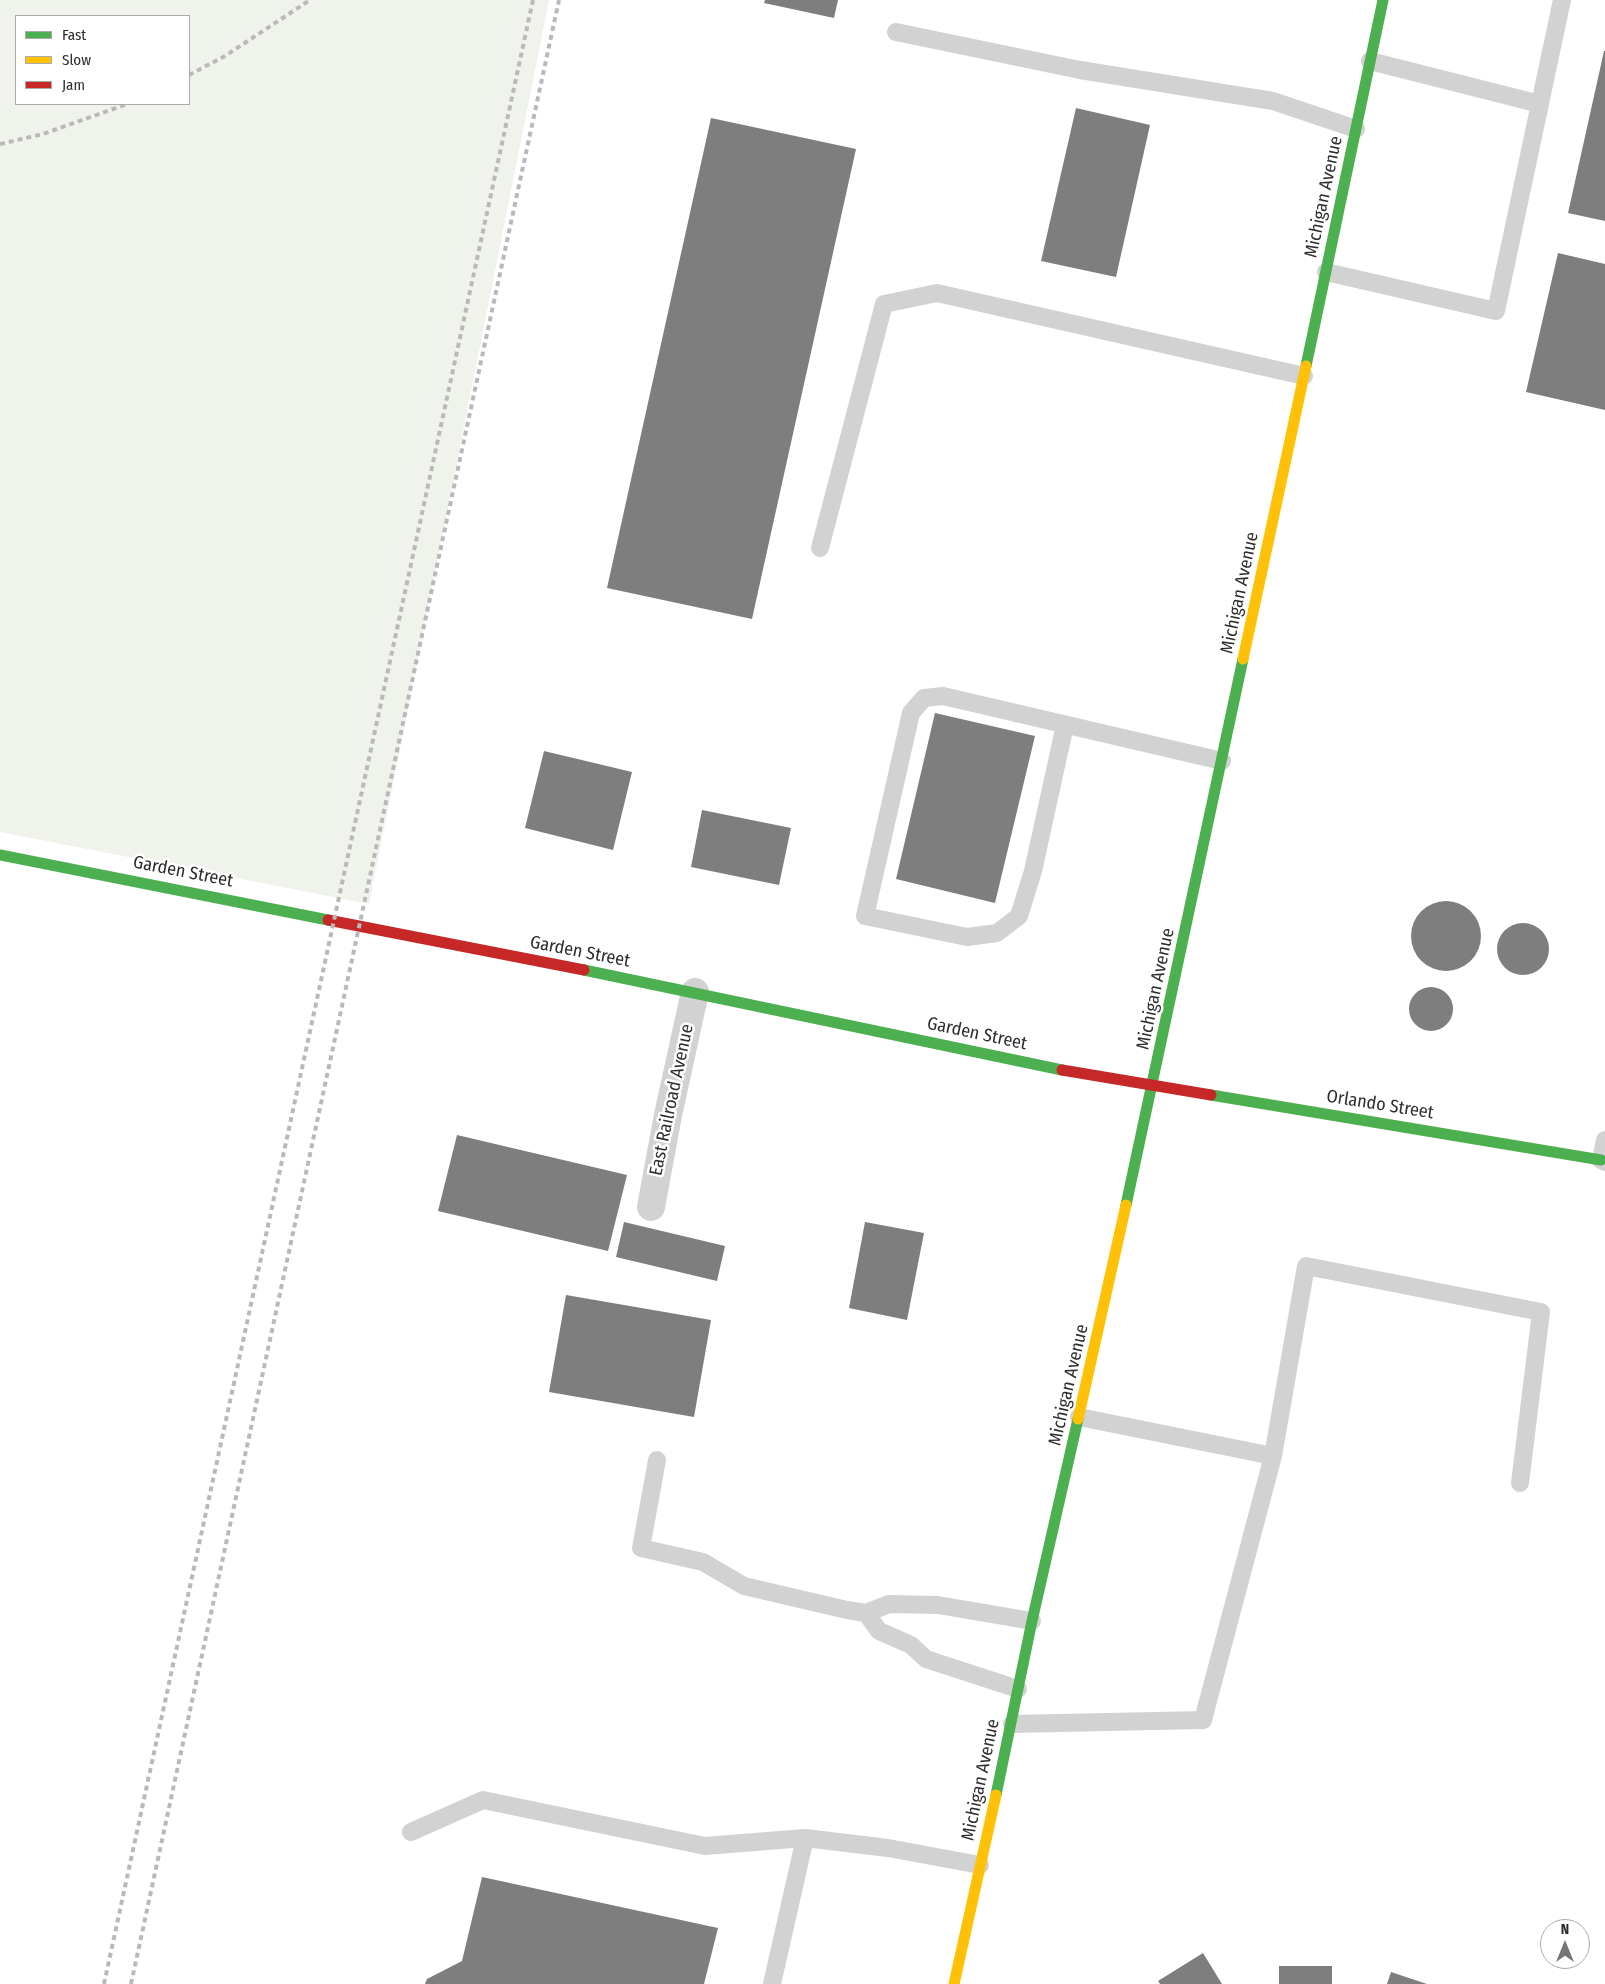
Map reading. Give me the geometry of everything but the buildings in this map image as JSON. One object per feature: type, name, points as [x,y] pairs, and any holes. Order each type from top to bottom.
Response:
[{"type":"main road","name":"Michigan Avenue","points":[[954,1984],[1012,1724],[1032,1621],[1080,1417],[1153,1086],[1383,0]]},
{"type":"main road","name":"Garden Street","points":[[0,854],[695,992],[1060,1070],[1153,1086]]},
{"type":"main road","name":"Orlando Street","points":[[1153,1086],[1603,1161]]},
{"type":"street","name":"East Railroad Avenue","points":[[651,1207],[668,1115],[695,992]]},
{"type":"lane","points":[[1326,272],[1496,311],[1562,0]]},
{"type":"lane","points":[[896,32],[1080,70],[1273,101],[1356,129]]},
{"type":"lane","points":[[1370,62],[1540,104]]},
{"type":"lane","points":[[820,548],[884,304],[936,293],[1304,376]]},
{"type":"lane","points":[[1065,725],[1034,871],[1020,916],[996,933],[967,937],[865,916],[911,713],[924,698],[943,696],[1222,761]]},
{"type":"lane","points":[[1603,1161],[1605,1140]]},
{"type":"lane","points":[[1012,1724],[1203,1720],[1273,1456],[1306,1266],[1541,1312],[1520,1483]]},
{"type":"lane","points":[[1080,1417],[1273,1456]]},
{"type":"lane","points":[[657,1460],[641,1548],[703,1562],[744,1586],[866,1613],[890,1604],[938,1606],[1032,1621]]},
{"type":"lane","points":[[866,1613],[879,1631],[911,1645],[926,1659],[1018,1689]]},
{"type":"lane","points":[[412,1832],[483,1800],[705,1846],[805,1838],[888,1848],[980,1865]]},
{"type":"lane","points":[[772,1984],[805,1838]]},
{"type":"shaded area","points":[[0,0],[549,0],[369,904],[0,832]]},
{"type":"railway","points":[[190,74],[225,56],[310,0]]},
{"type":"railway","points":[[104,1984],[533,0]]},
{"type":"railway","points":[[131,1984],[559,0]]},
{"type":"railway","points":[[0,144],[43,134],[124,105]]},
{"type":"traffic: fast","points":[[1306,366],[1383,0]]},
{"type":"traffic: fast","points":[[1126,1205],[1243,659]]},
{"type":"traffic: fast","points":[[0,855],[328,920]]},
{"type":"traffic: fast","points":[[584,970],[1062,1070]]},
{"type":"traffic: fast","points":[[1211,1095],[1601,1160]]},
{"type":"traffic: fast","points":[[996,1795],[1032,1621],[1078,1419]]},
{"type":"traffic: slow","points":[[1243,659],[1306,366]]},
{"type":"traffic: slow","points":[[1078,1419],[1126,1205]]},
{"type":"traffic: slow","points":[[954,1984],[996,1795]]},
{"type":"traffic: jam","points":[[328,920],[584,970]]},
{"type":"traffic: jam","points":[[1062,1070],[1211,1095]]}]
